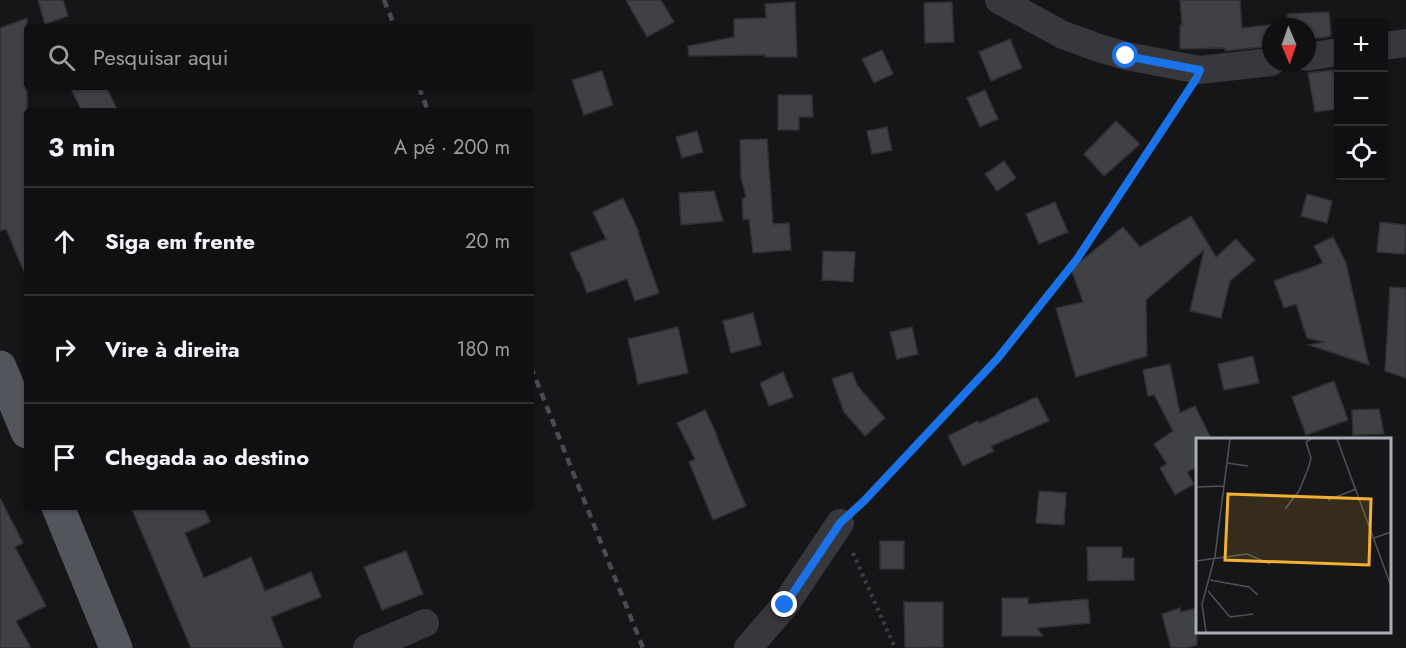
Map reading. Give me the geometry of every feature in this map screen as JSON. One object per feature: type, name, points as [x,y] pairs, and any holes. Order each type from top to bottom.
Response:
[{"type":"main road","points":[[0,367],[24,425]]},
{"type":"main road","points":[[59,510],[116,648]]},
{"type":"street","points":[[999,0],[1063,35],[1126,56],[1200,70],[1262,63]]},
{"type":"street","points":[[1388,45],[1406,43]]},
{"type":"street","points":[[1316,56],[1334,53]]},
{"type":"street","points":[[748,648],[785,605],[840,523]]},
{"type":"street","points":[[367,648],[425,623]]},
{"type":"path","points":[[895,648],[840,523],[864,501],[998,358],[1077,259],[1200,70]]},
{"type":"building","points":[[38,0],[63,0],[68,16],[45,24]]},
{"type":"building","points":[[626,0],[661,0],[674,22],[647,37]]},
{"type":"building","points":[[1180,0],[1240,0],[1242,28],[1262,26],[1262,47],[1225,51],[1225,48],[1180,49],[1180,25],[1182,25]]},
{"type":"building","points":[[795,2],[797,57],[689,56],[688,46],[734,37],[734,19],[766,18],[765,4]]},
{"type":"building","points":[[952,2],[954,42],[925,43],[924,3]]},
{"type":"building","points":[[1329,12],[1331,36],[1316,38],[1316,18],[1287,18],[1287,14]]},
{"type":"building","points":[[27,18],[27,24],[24,24],[24,90],[27,90],[27,108],[24,108],[24,272],[6,229],[0,231],[0,28]]},
{"type":"building","points":[[1010,39],[1022,68],[991,81],[979,52]]},
{"type":"building","points":[[882,50],[893,74],[874,83],[862,59]]},
{"type":"building","points":[[1333,70],[1334,110],[1315,112],[1308,73]]},
{"type":"building","points":[[602,71],[613,105],[584,115],[572,80]]},
{"type":"building","points":[[72,90],[108,90],[116,108],[80,108]]},
{"type":"building","points":[[985,90],[998,119],[980,127],[967,98]]},
{"type":"building","points":[[778,95],[812,95],[813,117],[799,117],[799,130],[778,130]]},
{"type":"building","points":[[1116,121],[1140,144],[1104,176],[1084,154]]},
{"type":"building","points":[[887,127],[892,150],[872,154],[867,131]]},
{"type":"building","points":[[697,131],[703,152],[682,158],[676,137]]},
{"type":"building","points":[[767,139],[773,224],[789,223],[791,250],[753,253],[749,219],[743,220],[742,199],[746,197],[741,178],[740,140]]},
{"type":"building","points":[[1004,161],[1016,178],[997,191],[985,174]]},
{"type":"building","points":[[714,191],[723,221],[681,225],[679,193]]},
{"type":"building","points":[[1307,194],[1332,201],[1327,223],[1301,216]]},
{"type":"building","points":[[623,198],[639,232],[659,293],[635,301],[627,279],[587,293],[570,253],[606,239],[593,212]]},
{"type":"building","points":[[1055,202],[1068,232],[1039,244],[1026,214]]},
{"type":"building","points":[[1191,216],[1216,257],[1236,239],[1255,260],[1230,281],[1221,318],[1190,311],[1204,250],[1146,300],[1147,356],[1076,377],[1056,308],[1083,302],[1071,269],[1123,227],[1140,247]]},
{"type":"building","points":[[1380,222],[1406,225],[1405,254],[1377,252]]},
{"type":"building","points":[[1333,237],[1346,263],[1369,365],[1309,345],[1324,342],[1307,338],[1296,304],[1284,308],[1274,281],[1323,263],[1314,246]]},
{"type":"building","points":[[823,251],[855,252],[853,282],[822,280]]},
{"type":"building","points":[[1390,287],[1406,288],[1406,378],[1385,371]]},
{"type":"building","points":[[753,313],[761,345],[731,353],[723,321]]},
{"type":"building","points":[[678,327],[688,373],[638,384],[628,339]]},
{"type":"building","points":[[912,327],[918,354],[897,359],[890,332]]},
{"type":"building","points":[[1253,356],[1259,383],[1224,390],[1218,364]]},
{"type":"building","points":[[1170,364],[1180,413],[1195,406],[1211,438],[1196,438],[1196,468],[1187,472],[1194,484],[1175,495],[1160,468],[1167,464],[1154,444],[1173,431],[1154,395],[1148,396],[1143,370]]},
{"type":"building","points":[[783,372],[793,397],[769,406],[760,383]]},
{"type":"building","points":[[852,372],[857,385],[885,418],[865,436],[844,412],[832,379]]},
{"type":"building","points":[[1334,381],[1348,420],[1306,435],[1292,397]]},
{"type":"building","points":[[1037,397],[1049,421],[991,446],[994,451],[963,466],[948,436]]},
{"type":"building","points":[[1379,409],[1384,434],[1353,435],[1352,410]]},
{"type":"building","points":[[705,410],[746,506],[713,520],[689,462],[695,459],[677,423]]},
{"type":"building","points":[[1039,491],[1066,493],[1064,525],[1036,523]]},
{"type":"building","points":[[0,498],[23,543],[15,547],[46,606],[16,621],[31,648],[0,648]]},
{"type":"building","points":[[132,510],[205,510],[210,522],[185,533],[204,578],[251,557],[265,591],[311,572],[321,597],[271,617],[283,648],[191,648]]},
{"type":"building","points":[[880,541],[904,541],[904,569],[880,569]]},
{"type":"building","points":[[1087,547],[1122,547],[1122,558],[1134,558],[1134,580],[1088,581]]},
{"type":"building","points":[[406,551],[423,594],[382,610],[364,567]]},
{"type":"building","points":[[1002,598],[1028,598],[1028,604],[1088,599],[1090,623],[1037,628],[1043,636],[1002,636]]},
{"type":"building","points":[[904,602],[943,602],[943,647],[905,648]]},
{"type":"building","points":[[1180,608],[1181,612],[1196,608],[1197,645],[1187,648],[1171,648],[1162,614]]},
{"type":"railway","points":[[384,0],[394,24]]},
{"type":"railway","points":[[420,90],[427,108]]},
{"type":"railway","points":[[534,375],[643,648]]},
{"type":"route","points":[[785,605],[840,523],[864,501],[998,358],[1077,259],[1200,70],[1126,56]]}]
